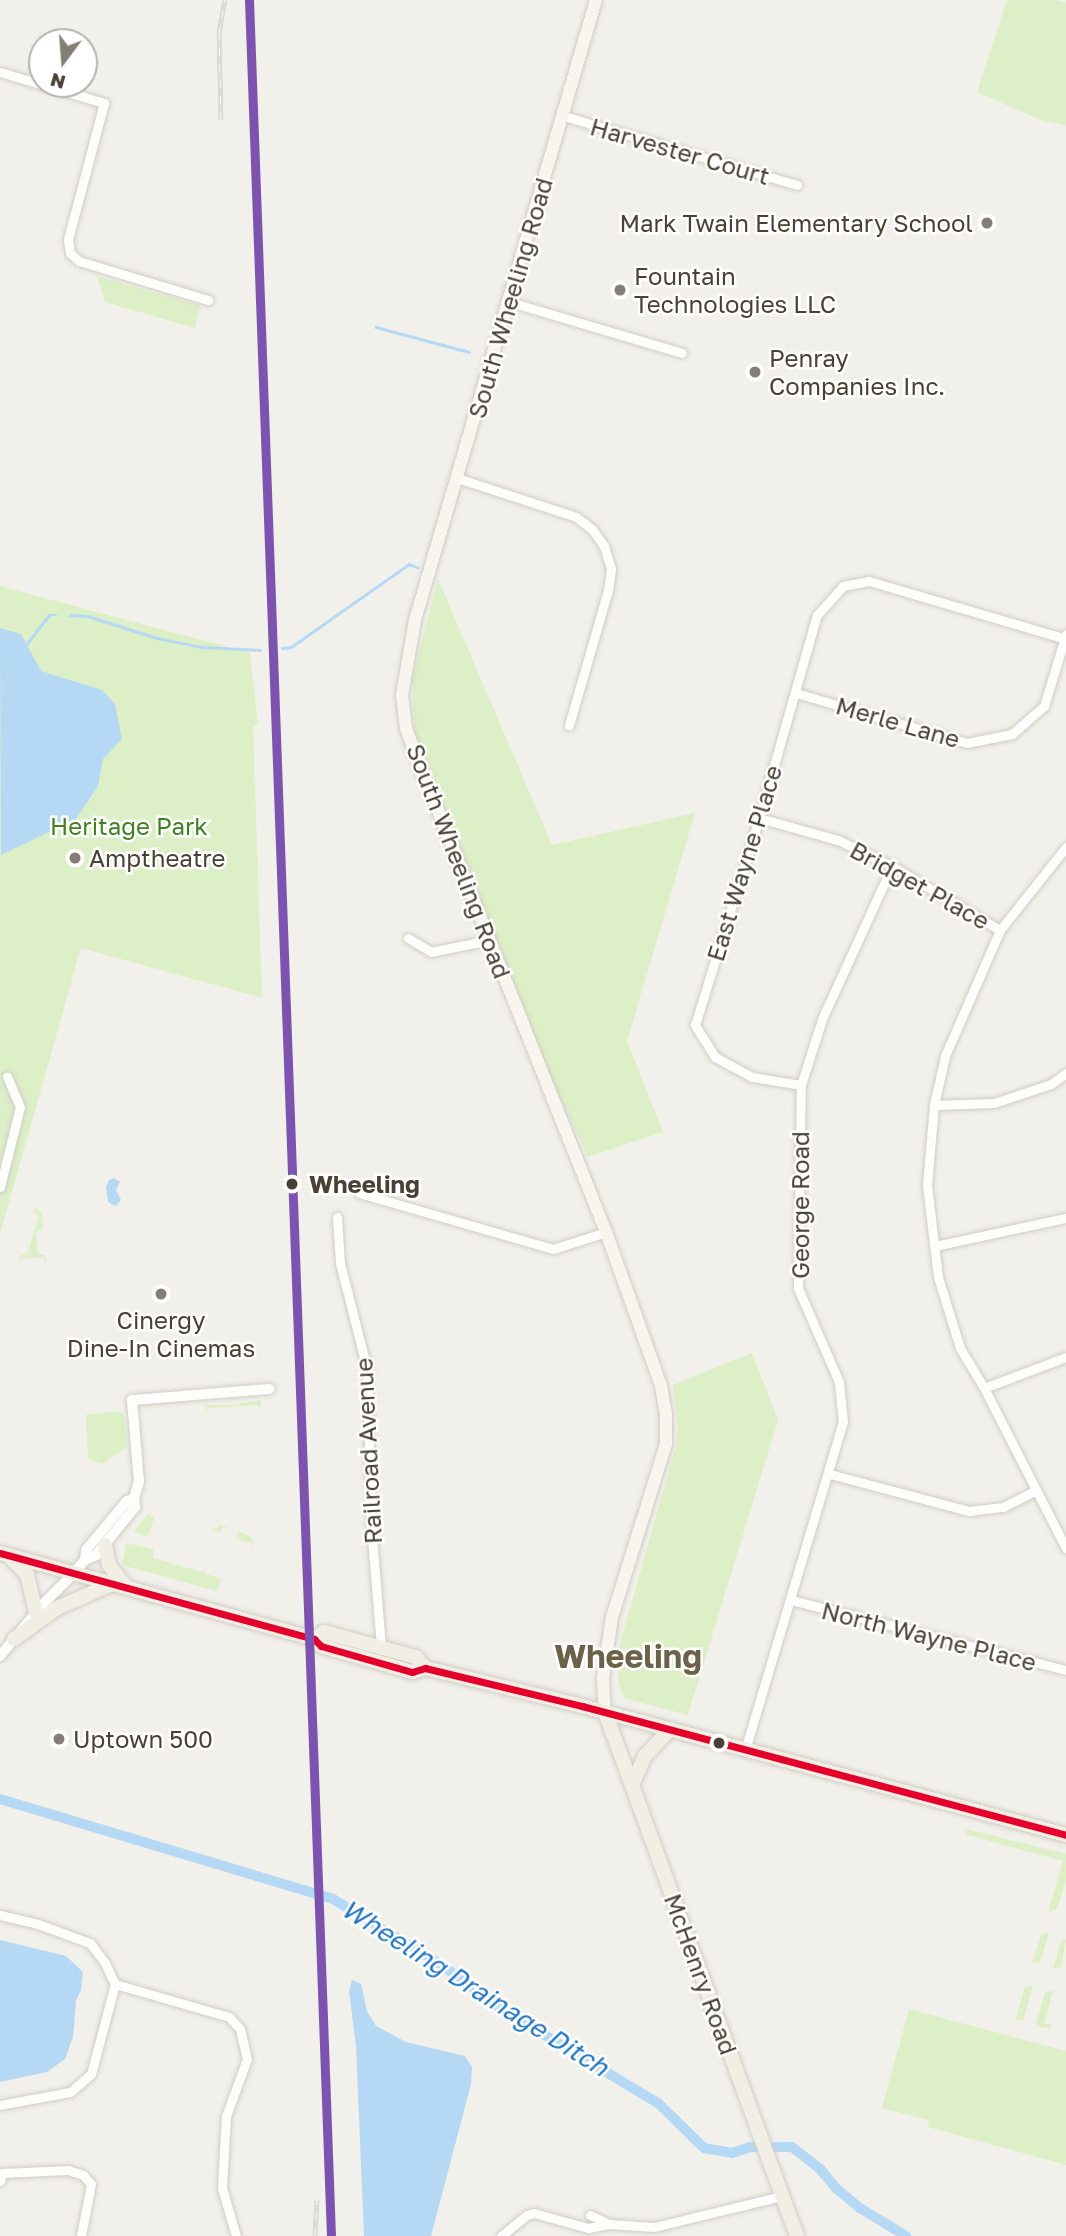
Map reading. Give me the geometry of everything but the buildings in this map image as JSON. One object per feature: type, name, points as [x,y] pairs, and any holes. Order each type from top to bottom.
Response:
[{"type":"main road","name":"South Wheeling Road","points":[[596,0],[415,620],[402,695],[407,728],[415,753],[606,1232],[661,1386],[666,1414],[666,1444],[612,1617],[603,1678],[606,1712]]},
{"type":"main road","points":[[104,1545],[109,1566],[120,1586]]},
{"type":"main road","points":[[4,1554],[314,1639],[321,1646],[411,1672],[425,1668],[606,1712],[1066,1835]]},
{"type":"main road","points":[[4,1554],[27,1574],[36,1612]]},
{"type":"main road","points":[[14,1639],[57,1608],[120,1586]]},
{"type":"main road","points":[[314,1639],[324,1632],[382,1646],[416,1657],[425,1668]]},
{"type":"main road","name":"McHenry Road","points":[[606,1712],[797,2236]]},
{"type":"main road","points":[[632,1785],[645,1756],[670,1729]]},
{"type":"street","points":[[0,72],[104,103],[68,239],[70,253],[79,261],[208,300]]},
{"type":"street","name":"Harvester Court","points":[[564,116],[797,185]]},
{"type":"street","points":[[509,302],[682,353]]},
{"type":"street","points":[[457,478],[576,517],[592,529],[604,546],[611,569],[608,591],[569,725]]},
{"type":"street","name":"East Wayne Place","points":[[801,1085],[752,1077],[715,1057],[695,1025],[759,818],[817,615],[844,586],[869,581],[1065,636]]},
{"type":"street","name":"Merle Lane","points":[[796,693],[967,743],[1012,734],[1044,706],[1065,636]]},
{"type":"street","name":"Bridget Place","points":[[759,818],[838,840],[892,866],[1000,930]]},
{"type":"street","points":[[1066,847],[1000,930],[945,1056],[934,1105],[927,1185],[938,1277],[960,1348],[984,1388],[1066,1548]]},
{"type":"street","name":"George Road","points":[[745,1750],[830,1474],[843,1422],[839,1382],[798,1288],[801,1085],[822,1019],[892,866]]},
{"type":"street","points":[[408,938],[431,952],[489,940]]},
{"type":"street","points":[[934,1105],[994,1103],[1051,1084],[1066,1073]]},
{"type":"street","points":[[0,1187],[20,1107],[7,1077]]},
{"type":"street","points":[[359,1193],[553,1249],[606,1232]]},
{"type":"street","name":"Railroad Avenue","points":[[337,1217],[340,1263],[366,1369],[371,1525],[382,1646]]},
{"type":"street","points":[[935,1246],[1066,1219]]},
{"type":"street","points":[[984,1388],[1066,1357]]},
{"type":"street","points":[[0,1656],[36,1612],[85,1560],[96,1555],[130,1517],[135,1507],[134,1498],[139,1482],[132,1401],[270,1390]]},
{"type":"street","points":[[830,1474],[969,1511],[1003,1507],[1035,1491]]},
{"type":"street","points":[[85,1560],[86,1550],[127,1501],[134,1498]]},
{"type":"street","name":"North Wayne Place","points":[[791,1600],[1066,1671]]},
{"type":"street","points":[[0,1915],[38,1924],[90,1943],[105,1963],[115,1984],[92,2074],[70,2092],[0,2105]]},
{"type":"street","points":[[115,1984],[229,2017],[240,2029],[247,2059],[226,2116],[222,2188],[236,2236]]},
{"type":"street","points":[[0,2181],[2,2173],[68,2170],[83,2175],[91,2183],[81,2236]]},
{"type":"street","points":[[501,2236],[527,2215],[534,2213],[588,2228],[609,2224],[654,2227],[782,2196]]},
{"type":"street","points":[[590,2215],[609,2224]]},
{"type":"green space","points":[[1007,0],[1056,0],[1066,3],[1066,126],[1038,119],[977,92]]},
{"type":"green space","points":[[97,276],[200,306],[195,328],[105,302]]},
{"type":"green space","points":[[438,579],[552,845],[695,813],[627,1041],[663,1132],[588,1157],[554,1085],[415,733],[412,679]]},
{"type":"green space","name":"Heritage Park","points":[[0,586],[250,653],[258,725],[253,726],[262,998],[81,948],[0,1234]]},
{"type":"green space","points":[[35,1208],[42,1212],[43,1230],[36,1232],[38,1254],[45,1255],[46,1264],[43,1257],[21,1259],[19,1266],[20,1255],[27,1255],[39,1215],[33,1212]]},
{"type":"green space","points":[[752,1353],[778,1420],[688,1715],[624,1698],[618,1681],[618,1650],[676,1447],[678,1426],[673,1385]]},
{"type":"green space","points":[[261,1400],[261,1411],[257,1405],[208,1408],[206,1415],[205,1405],[232,1405]]},
{"type":"green space","points":[[116,1411],[124,1414],[127,1447],[103,1464],[88,1459],[86,1415]]},
{"type":"green space","points":[[148,1513],[154,1518],[149,1534],[145,1536],[134,1532]]},
{"type":"green space","points":[[221,1525],[236,1530],[223,1527],[220,1533],[213,1530]]},
{"type":"green space","points":[[238,1531],[251,1536],[253,1542],[252,1553],[252,1543],[237,1539]]},
{"type":"green space","points":[[126,1543],[153,1549],[153,1558],[202,1572],[206,1567],[204,1573],[221,1579],[217,1591],[122,1565]]},
{"type":"green space","points":[[966,1829],[1066,1854],[1066,1881],[1057,1909],[1048,1912],[1063,1861],[967,1835]]},
{"type":"green space","points":[[1049,1932],[1041,1960],[1032,1964],[1041,1935]]},
{"type":"green space","points":[[1066,1939],[1061,1967],[1053,1969],[1061,1941]]},
{"type":"green space","points":[[1033,1985],[1023,2021],[1015,2020],[1025,1987]]},
{"type":"green space","points":[[1053,1990],[1044,2024],[1051,2024],[1051,2028],[1038,2027],[1036,2023],[1045,1993]]},
{"type":"green space","points":[[909,2009],[1066,2051],[1066,2165],[928,2127],[929,2120],[882,2108]]},
{"type":"water","points":[[0,628],[21,634],[41,671],[102,690],[115,704],[122,739],[103,759],[98,786],[76,819],[1,855]]},
{"type":"water","points":[[114,1178],[120,1182],[116,1190],[121,1200],[116,1206],[108,1202],[106,1187],[109,1180]]},
{"type":"water","points":[[0,1940],[66,1956],[83,1972],[81,1990],[76,2000],[73,2037],[65,2059],[47,2072],[0,2082]]},
{"type":"water","points":[[352,1980],[361,1984],[367,2011],[376,2026],[406,2042],[465,2056],[472,2067],[471,2084],[431,2236],[364,2236],[356,2046],[349,1991]]},
{"type":"waterway","points":[[376,327],[469,352]]},
{"type":"waterway","points":[[282,648],[291,647],[409,564],[417,567]]},
{"type":"waterway","points":[[25,646],[49,615],[56,615]]},
{"type":"waterway","points":[[70,615],[88,616],[157,638],[202,647],[260,650]]},
{"type":"waterway","name":"Wheeling Drainage Ditch","points":[[0,1799],[333,1899],[440,1964],[503,2010],[658,2103],[704,2148],[732,2153],[750,2147],[792,2147],[820,2169],[837,2189],[860,2208],[906,2236]]},
{"type":"railway","points":[[221,119],[219,33],[225,0]]},
{"type":"railway","points":[[315,2236],[317,2200]]},
{"type":"transit line","points":[[249,0],[331,2236]]},
{"type":"transit line","points":[[0,1553],[314,1639],[321,1646],[412,1672],[425,1668],[582,1706],[1066,1835]]},
{"type":"place","name":"Mark Twain Elementary School","points":[[987,223]]},
{"type":"place","name":"Fountain Technologies LLC","points":[[620,290]]},
{"type":"place","name":"Penray Companies Inc.","points":[[755,372]]},
{"type":"place","name":"Amptheatre","points":[[75,858]]},
{"type":"place","name":"Wheeling","points":[[292,1184]]},
{"type":"place","name":"Cinergy Dine-In Cinemas","points":[[161,1294]]},
{"type":"place","name":"Uptown 500","points":[[59,1739]]},
{"type":"district","name":"Wheeling","points":[[628,1656]]}]
